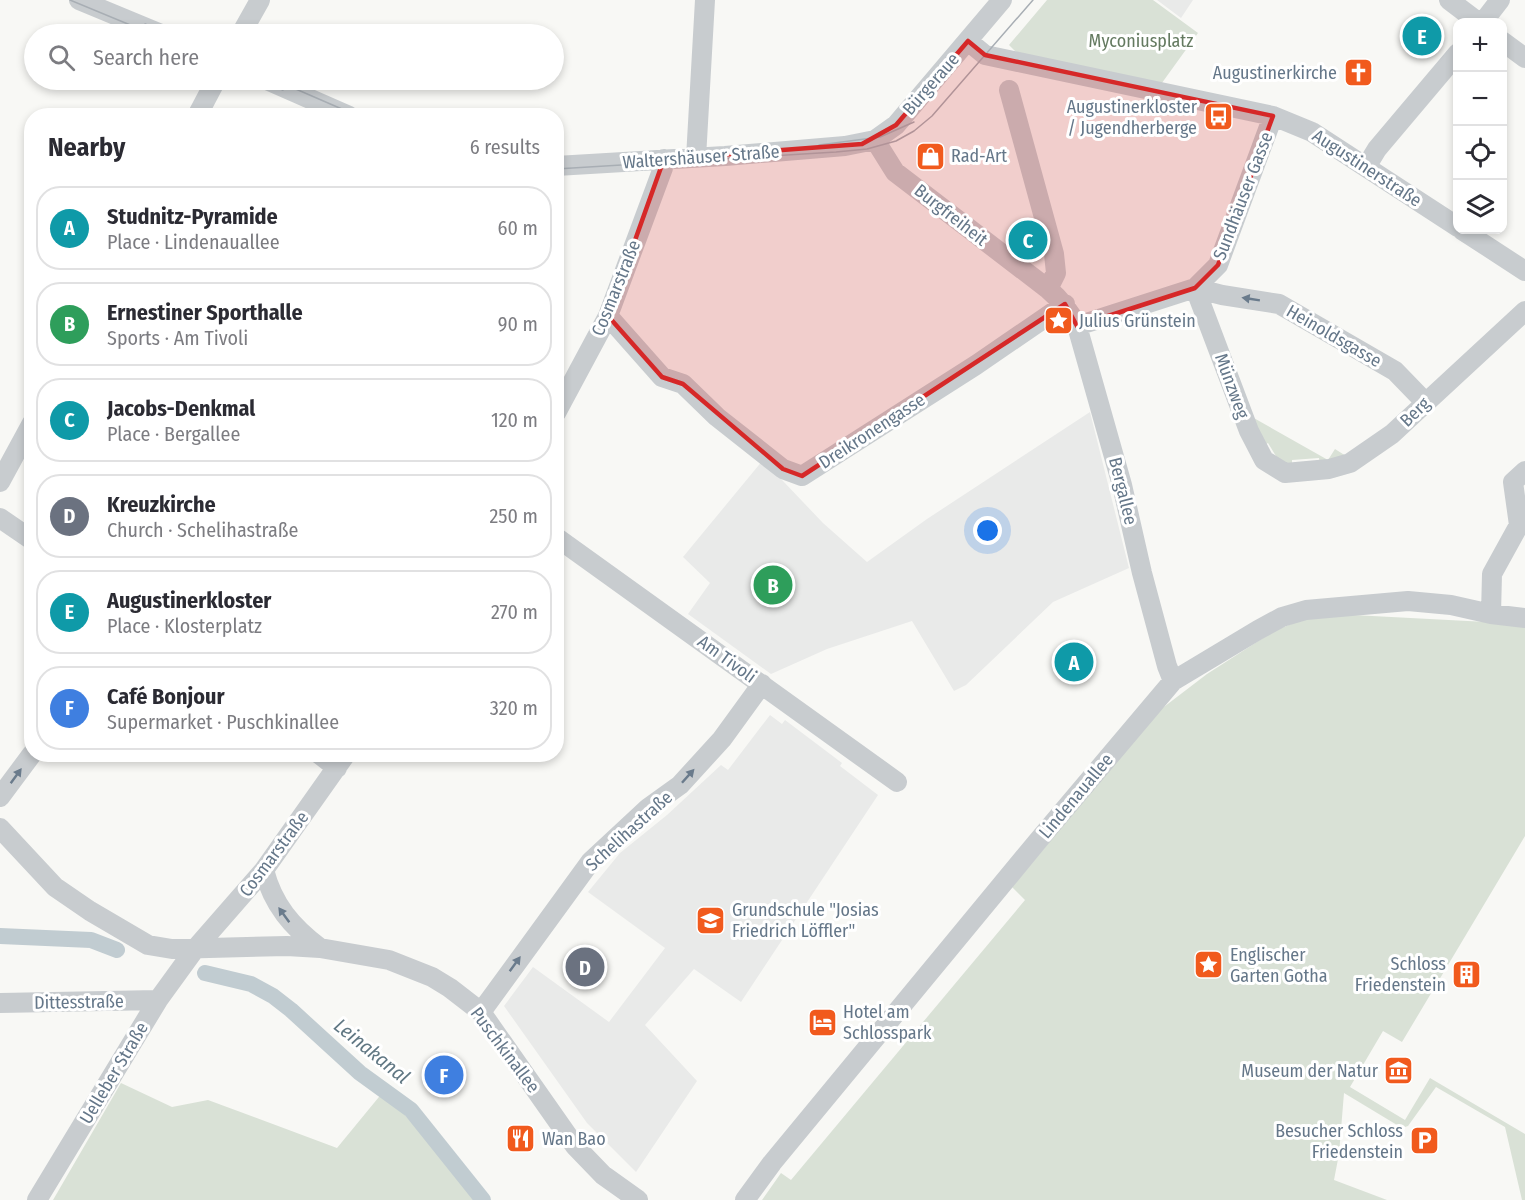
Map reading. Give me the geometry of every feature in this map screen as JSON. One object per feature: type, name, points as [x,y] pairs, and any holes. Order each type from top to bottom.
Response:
[{"type":"street","points":[[79,0],[137,24]]},
{"type":"street","points":[[247,24],[260,0]]},
{"type":"street","points":[[696,158],[705,0]]},
{"type":"street","name":"Bürgeraue","points":[[844,146],[875,140],[896,125],[1002,0]]},
{"type":"street","points":[[1449,0],[1473,18]]},
{"type":"street","points":[[1486,18],[1500,0]]},
{"type":"street","points":[[968,41],[985,55],[1273,116]]},
{"type":"street","points":[[1507,44],[1525,58]]},
{"type":"street","points":[[1366,167],[1377,149],[1453,59]]},
{"type":"street","points":[[201,108],[211,90]]},
{"type":"street","points":[[290,90],[331,108]]},
{"type":"street","points":[[1009,90],[1054,254],[1056,273],[1048,289]]},
{"type":"street","name":"Augustinerstraße","points":[[1273,116],[1312,132],[1453,224]]},
{"type":"street","name":"Sundhäuser Gasse","points":[[1077,326],[1195,288],[1218,266],[1273,116]]},
{"type":"street","name":"Burgfreiheit","points":[[875,140],[895,172],[1065,304]]},
{"type":"street","name":"Waltershäuser Straße","points":[[564,165],[844,146]]},
{"type":"street","name":"Cosmarstraße","points":[[564,398],[608,316],[663,168],[664,159]]},
{"type":"street","points":[[1468,234],[1525,271]]},
{"type":"street","name":"Heinoldsgasse","points":[[1195,288],[1222,296],[1279,304],[1395,371],[1425,402]]},
{"type":"street","name":"Münzweg","points":[[1195,288],[1249,431],[1264,460],[1285,473]]},
{"type":"street","name":"Dreikronengasse","points":[[608,316],[662,377],[683,384],[717,417],[783,469],[802,476],[976,365],[1065,304]]},
{"type":"street","name":"Bergallee","points":[[1065,304],[1077,326],[1122,485],[1142,573],[1173,681]]},
{"type":"street","name":"Berg","points":[[1285,473],[1329,469],[1350,463],[1392,434],[1525,311]]},
{"type":"street","points":[[0,482],[24,438]]},
{"type":"street","points":[[1491,614],[1492,574],[1518,525],[1519,477]]},
{"type":"street","points":[[0,518],[24,534]]},
{"type":"street","name":"Am Tivoli","points":[[564,543],[897,782]]},
{"type":"street","name":"Lindenauallee","points":[[745,1200],[772,1163],[1173,681],[1282,617],[1306,610],[1408,601],[1451,605],[1491,614],[1525,618]]},
{"type":"street","name":"Schelihastraße","points":[[481,1012],[591,861],[648,808],[680,785],[722,739],[762,684]]},
{"type":"street","points":[[0,797],[26,762]]},
{"type":"street","name":"Cosmarstraße","points":[[195,949],[264,870],[341,762]]},
{"type":"street","name":"Puschkinallee","points":[[0,828],[55,887],[90,911],[148,945],[172,949],[287,946],[320,948],[389,960],[414,969],[450,988],[481,1012],[575,1146],[603,1175],[638,1200]]},
{"type":"street","points":[[264,870],[274,900],[282,913],[292,925],[320,948]]},
{"type":"street","name":"Uelleber Straße","points":[[37,1200],[158,1000],[195,949]]},
{"type":"street","name":"Dittesstraße","points":[[0,1003],[158,1000]]},
{"type":"highlighted area","points":[[968,41],[985,55],[1273,116],[1218,265],[1195,288],[1077,326],[1065,304],[802,476],[783,469],[683,384],[662,377],[608,316],[664,159],[862,144],[896,125]]},
{"type":"shaded area","points":[[1157,0],[1193,0],[1181,18]]},
{"type":"shaded area","points":[[1090,412],[1129,568],[1053,602],[966,685],[954,691],[912,621],[827,649],[771,674],[688,614],[710,583],[683,557],[763,460],[823,523],[867,562],[927,519]]},
{"type":"shaded area","name":"Grundschule \"Josias Friedrich Löffler\"","points":[[770,715],[782,724],[785,720],[842,763],[840,766],[878,795],[741,1002],[694,969],[645,1025],[697,1081],[636,1172],[587,1123],[504,1006],[533,967],[609,1022],[665,948],[588,892],[620,853],[667,815],[721,765],[728,770]]},
{"type":"green space","name":"Myconiusplatz","points":[[1047,0],[1153,0],[1198,33],[1159,87],[1016,52],[1009,45]]},
{"type":"green space","points":[[1252,417],[1328,460],[1335,449],[1346,456],[1320,465],[1319,458],[1292,460],[1292,466],[1282,466],[1268,443],[1263,446]]},
{"type":"green space","name":"Englischer Garten Gotha","points":[[1334,614],[1525,624],[1525,836],[1402,1042],[1383,1031],[1350,1087],[1405,1120],[1430,1078],[1525,1134],[1525,1200],[1522,1200],[1505,1127],[1436,1087],[1408,1126],[1402,1128],[1344,1093],[1339,1154],[1334,1180],[1387,1200],[762,1200],[781,1173],[791,1180],[1025,900],[1012,887],[1156,713],[1207,674],[1274,631],[1306,618]]},
{"type":"green space","points":[[121,1083],[172,1107],[208,1100],[337,1148],[383,1092],[440,1152],[478,1200],[53,1200]]},
{"type":"waterway","name":"Leinakanal","points":[[0,936],[91,940],[117,950]]},
{"type":"waterway","name":"Leinakanal","points":[[205,973],[251,984],[273,996],[291,1010],[360,1073],[411,1110],[483,1200]]},
{"type":"tram line","points":[[70,0],[128,24]]},
{"type":"tram line","points":[[564,169],[836,152],[867,149],[896,141],[914,131],[932,116],[1033,0]]},
{"type":"tram line","points":[[298,90],[340,108]]},
{"type":"tram line","points":[[819,145],[880,137],[914,122]]},
{"type":"place","name":"Augustinerkloster","points":[[1422,36]]},
{"type":"place","name":"Augustinerkirche","points":[[1358,73]]},
{"type":"place","name":"Augustinerkloster / Jugendherberge","points":[[1218,117]]},
{"type":"place","name":"Rad-Art","points":[[930,156]]},
{"type":"place","name":"Jacobs-Denkmal","points":[[1028,240]]},
{"type":"place","name":"Julius Grünstein","points":[[1058,321]]},
{"type":"place","name":"Ernestiner Sporthalle","points":[[773,585]]},
{"type":"place","name":"Studnitz-Pyramide","points":[[1074,662]]},
{"type":"place","name":"Grundschule \"Josias Friedrich Löffler\"","points":[[711,920]]},
{"type":"place","name":"Englischer Garten Gotha","points":[[1209,965]]},
{"type":"place","name":"Kreuzkirche","points":[[585,967]]},
{"type":"place","name":"Schloss Friedenstein","points":[[1467,974]]},
{"type":"place","name":"Hotel am Schlosspark","points":[[822,1022]]},
{"type":"place","name":"Museum der Natur","points":[[1399,1071]]},
{"type":"place","name":"Café Bonjour","points":[[444,1075]]},
{"type":"place","name":"Wan Bao","points":[[521,1139]]},
{"type":"place","name":"Besucher Schloss Friedenstein","points":[[1424,1141]]}]
